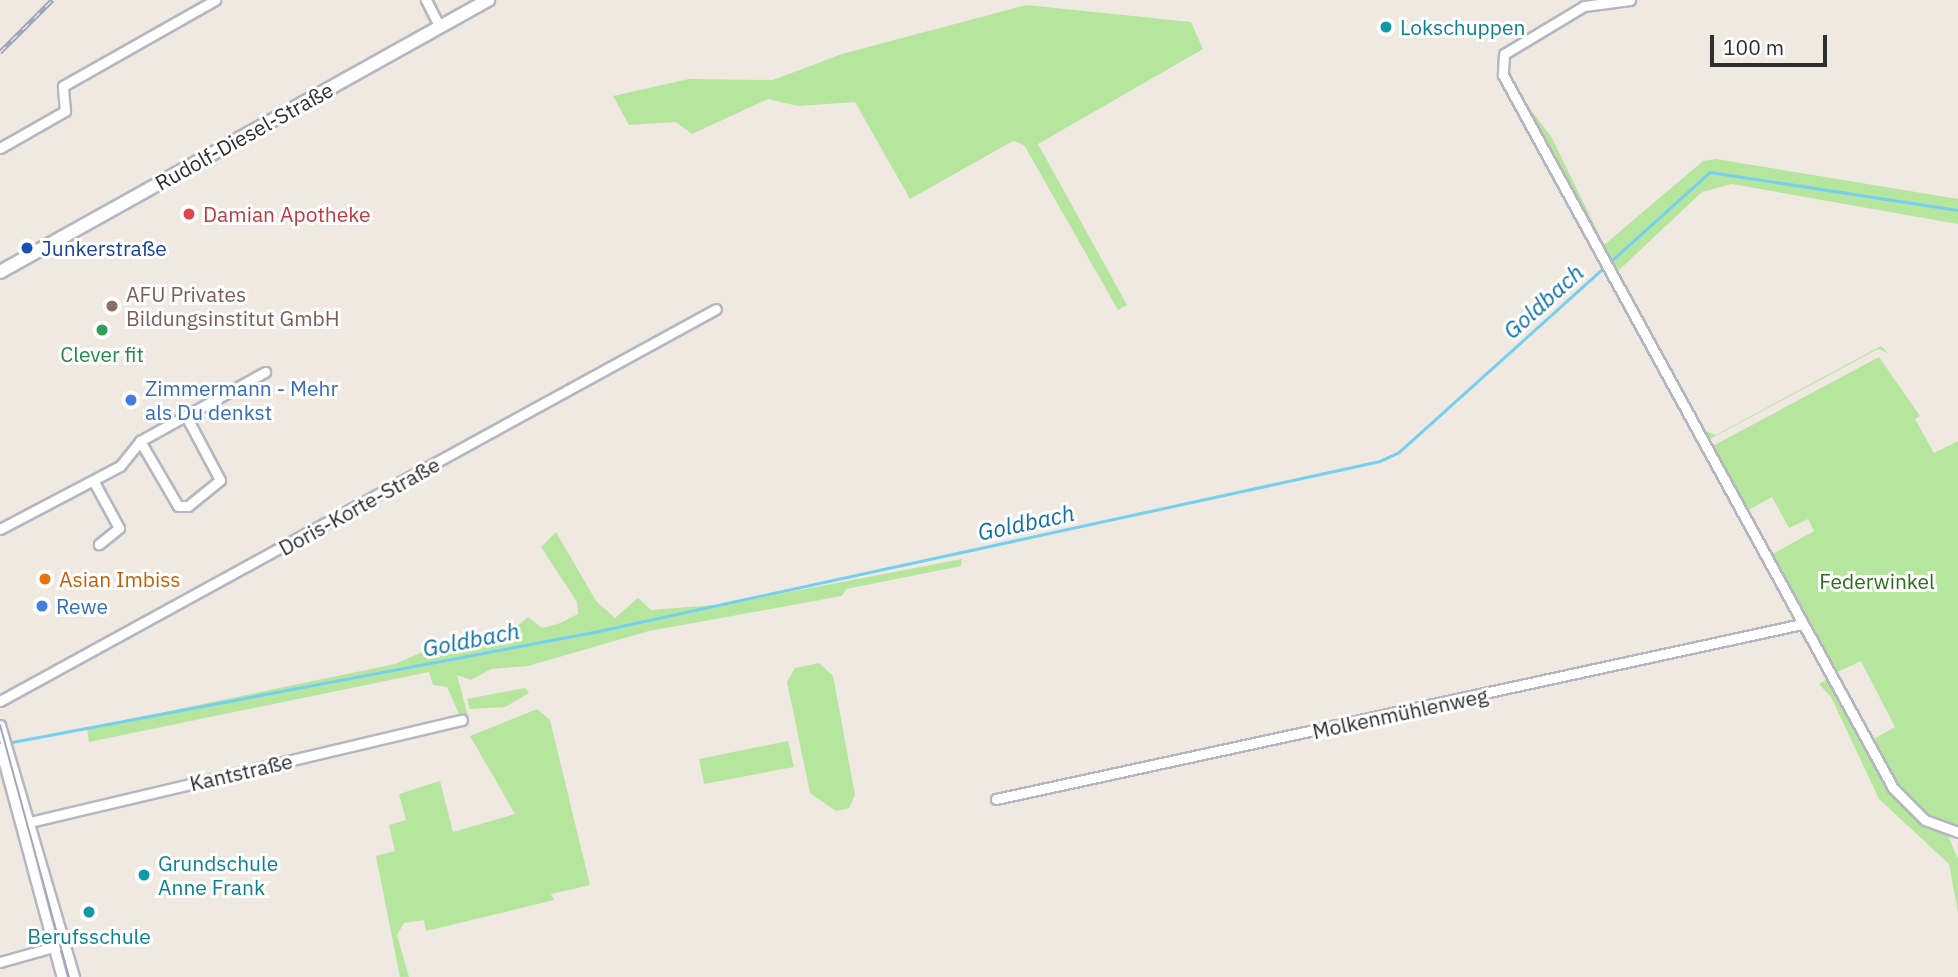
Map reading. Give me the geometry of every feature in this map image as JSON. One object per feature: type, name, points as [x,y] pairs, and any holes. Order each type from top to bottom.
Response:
[{"type":"street","points":[[0,148],[65,111],[63,86],[215,0]]},
{"type":"street","points":[[426,0],[439,26]]},
{"type":"street","name":"Rudolf-Diesel-Straße","points":[[0,272],[488,0]]},
{"type":"street","points":[[1630,0],[1584,6],[1504,54],[1499,64],[1604,264],[1893,788],[1925,820],[1958,832]]},
{"type":"street","name":"Doris-Korte-Straße","points":[[0,701],[716,309]]},
{"type":"street","points":[[0,529],[94,482],[120,466],[140,442],[264,372]]},
{"type":"street","points":[[140,442],[178,506],[188,506],[220,486],[186,416]]},
{"type":"street","points":[[94,482],[119,528],[99,544]]},
{"type":"street","name":"Molkenmühlenweg","points":[[996,799],[1802,624]]},
{"type":"street","name":"Kantstraße","points":[[20,824],[462,720]]},
{"type":"street","points":[[0,725],[20,824],[62,977]]},
{"type":"street","points":[[4,746],[31,821],[74,977]]},
{"type":"street","points":[[0,962],[65,944]]},
{"type":"green space","points":[[1026,5],[1191,22],[1203,49],[1038,144],[1127,305],[1118,310],[1024,145],[1013,141],[910,199],[855,102],[798,106],[768,99],[692,134],[676,122],[629,125],[613,96],[689,79],[773,80],[842,54]]},
{"type":"green space","points":[[1525,102],[1552,138],[1604,245],[1703,161],[1716,159],[1958,199],[1958,224],[1732,184],[1702,192],[1618,271],[1703,430],[1716,435],[1881,346],[1888,353],[1878,349],[1708,440],[1521,104]]},
{"type":"green space","name":"Federwinkel","points":[[1879,357],[1920,416],[1915,419],[1934,453],[1958,441],[1958,828],[1925,816],[1898,790],[1870,741],[1895,727],[1861,661],[1833,674],[1769,556],[1814,531],[1808,519],[1789,528],[1772,497],[1745,512],[1711,447]]},
{"type":"green space","points":[[556,532],[596,601],[615,618],[638,598],[651,610],[727,604],[962,559],[961,566],[846,589],[842,596],[649,631],[528,666],[491,669],[471,680],[457,675],[468,716],[460,716],[447,687],[433,685],[429,672],[89,742],[87,728],[395,664],[448,641],[470,647],[499,641],[528,617],[542,628],[558,624],[578,614],[577,602],[541,547]]},
{"type":"green space","points":[[819,663],[833,676],[855,795],[849,808],[836,811],[810,793],[787,682],[795,668]]},
{"type":"green space","points":[[1827,679],[1895,797],[1947,834],[1958,859],[1958,912],[1949,864],[1879,799],[1831,697],[1819,684]]},
{"type":"green space","points":[[525,688],[529,693],[505,707],[470,709],[467,699]]},
{"type":"green space","points":[[537,709],[550,720],[590,885],[551,894],[554,900],[426,931],[424,920],[404,923],[397,935],[409,977],[400,977],[376,856],[395,851],[389,825],[406,820],[399,794],[440,781],[453,832],[515,814],[470,736]]},
{"type":"green space","points":[[788,741],[794,767],[704,784],[699,759]]},
{"type":"waterway","name":"Goldbach","points":[[7,743],[594,632],[1380,461],[1399,452],[1710,172],[1958,210]]},
{"type":"tram line","points":[[0,725],[69,977]]},
{"type":"railway","points":[[0,52],[52,0]]},
{"type":"place","name":"Lokschuppen","points":[[1386,27]]},
{"type":"place","name":"Damian Apotheke","points":[[189,214]]},
{"type":"place","name":"Junkerstraße","points":[[27,248]]},
{"type":"place","name":"AFU Privates Bildungsinstitut GmbH","points":[[112,306]]},
{"type":"place","name":"Clever fit","points":[[102,330]]},
{"type":"place","name":"Zimmermann - Mehr als Du denkst","points":[[131,400]]},
{"type":"place","name":"Asian Imbiss","points":[[45,579]]},
{"type":"place","name":"Rewe","points":[[42,606]]},
{"type":"place","name":"Grundschule Anne Frank","points":[[144,875]]},
{"type":"place","name":"Berufsschule","points":[[89,912]]}]
